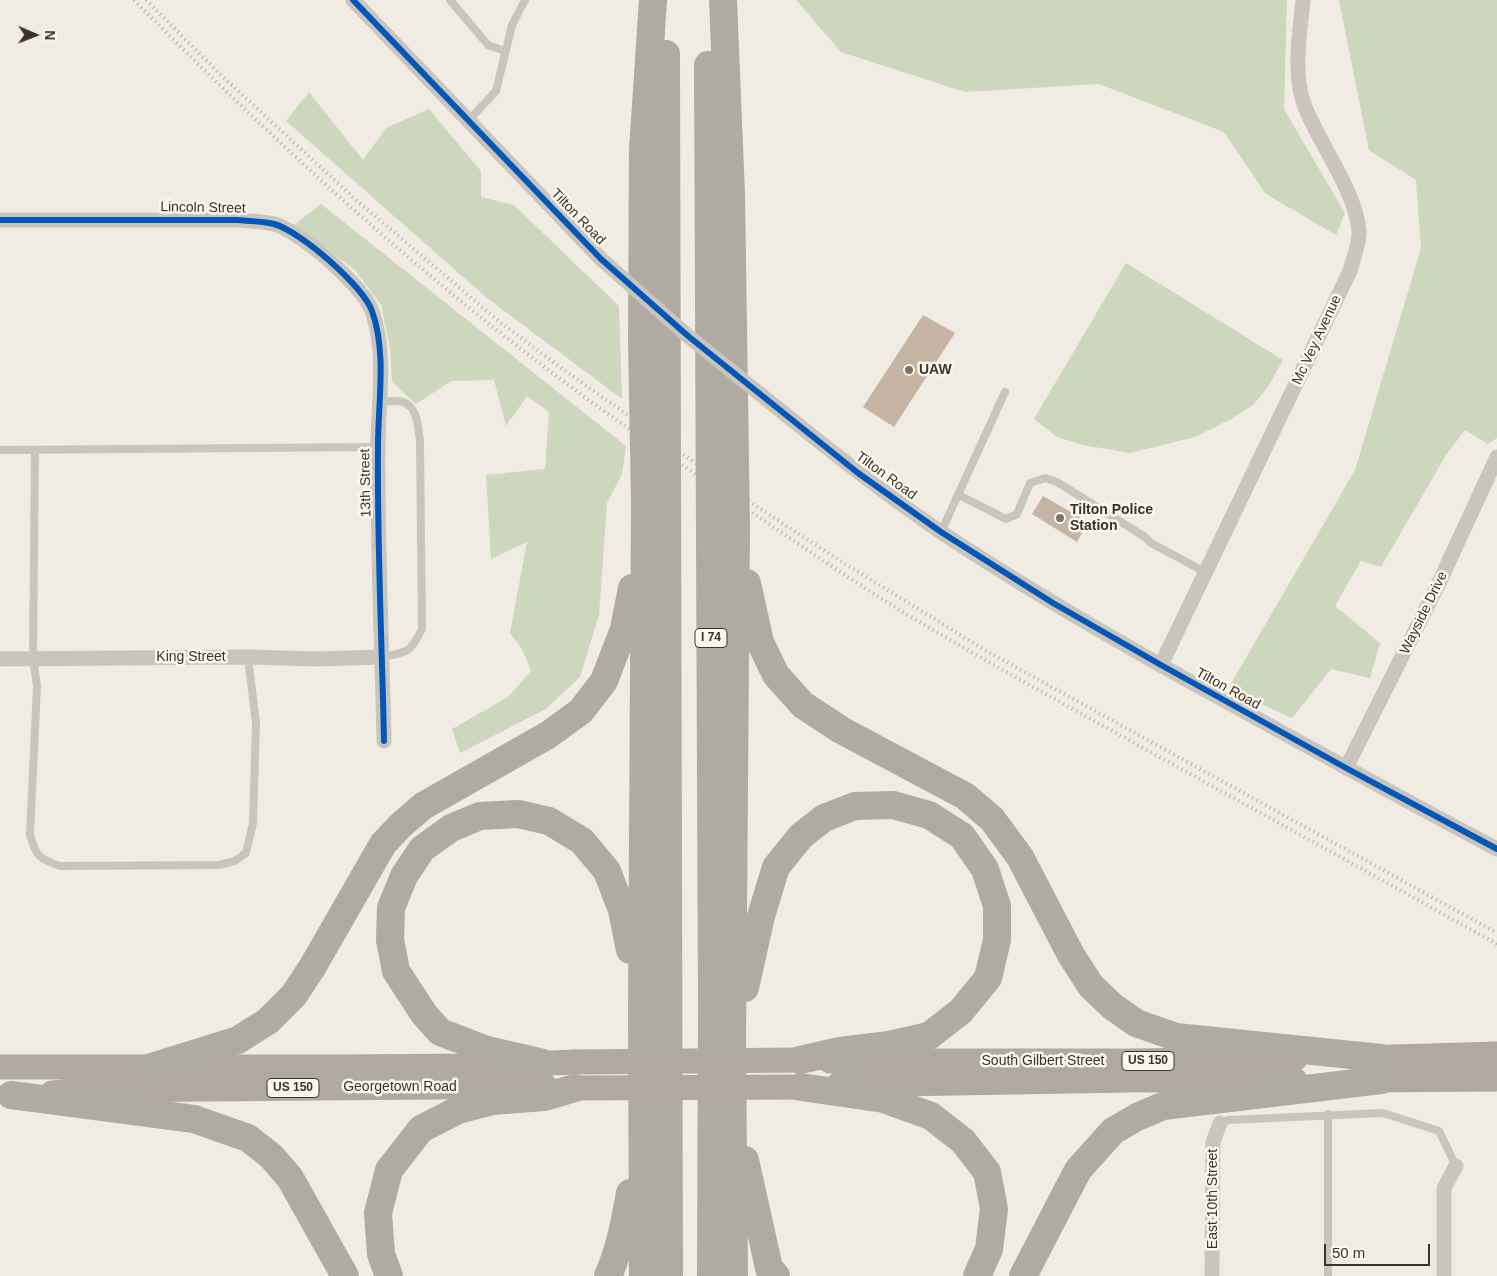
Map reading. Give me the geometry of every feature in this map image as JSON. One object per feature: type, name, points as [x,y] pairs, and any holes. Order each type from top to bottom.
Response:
[{"type":"highway","points":[[643,1276],[643,150],[653,0]]},
{"type":"highway","points":[[666,0],[669,1276]]},
{"type":"highway","name":"I 74","points":[[708,0],[712,995],[711,1276]]},
{"type":"highway","points":[[723,0],[732,194],[736,530],[732,1044],[734,1276]]},
{"type":"highway","points":[[148,1068],[238,1040],[268,1021],[294,995],[313,966],[383,844],[400,826],[423,806],[548,736],[581,711],[604,681],[624,629],[637,563],[644,503]]},
{"type":"highway","points":[[736,530],[760,642],[776,675],[804,705],[841,730],[965,796],[992,819],[1020,857],[1071,956],[1091,986],[1112,1006],[1136,1023],[1176,1037],[1381,1069]]},
{"type":"highway","points":[[732,1044],[760,916],[776,867],[801,836],[824,818],[855,806],[893,805],[929,815],[962,836],[985,869],[996,906],[997,923],[997,940],[988,978],[961,1011],[929,1036],[889,1045],[800,1060]]},
{"type":"highway","points":[[544,1063],[487,1050],[440,1032],[424,1014],[396,971],[390,940],[394,900],[404,876],[422,849],[451,828],[480,816],[518,814],[549,821],[582,841],[607,871],[622,910],[642,1012]]},
{"type":"highway","points":[[1023,1276],[1078,1170],[1113,1131],[1163,1106],[1381,1069]]},
{"type":"highway","points":[[389,1276],[381,1254],[378,1213],[390,1170],[421,1129],[458,1110],[492,1101],[544,1096],[575,1075]]},
{"type":"highway","points":[[800,1087],[884,1099],[931,1116],[963,1141],[987,1172],[994,1209],[989,1249],[977,1276]]},
{"type":"highway","points":[[5,1096],[194,1119],[248,1138],[271,1156],[290,1178],[345,1276]]},
{"type":"highway","points":[[734,1110],[769,1268],[776,1276]]},
{"type":"highway","points":[[608,1276],[615,1260],[624,1228],[642,1125]]},
{"type":"main road","name":"South Gilbert Street","points":[[800,1087],[879,1083],[1129,1080],[1381,1069],[1497,1054]]},
{"type":"main road","name":"Georgetown Road","points":[[5,1096],[97,1090],[539,1086],[575,1075],[800,1060]]},
{"type":"main road","name":"South Gilbert Street","points":[[800,1060],[861,1062],[1100,1061],[1381,1069],[1497,1079]]},
{"type":"main road","name":"Georgetown Road","points":[[0,1067],[481,1066],[544,1063],[575,1075],[800,1087]]},
{"type":"street","name":"Tilton Road","points":[[353,0],[601,259],[688,336],[858,472],[942,532],[1053,603],[1346,768],[1497,849]]},
{"type":"street","name":"Mc Vey Avenue","points":[[1161,665],[1207,573],[1350,271],[1359,234],[1353,204],[1304,106],[1299,78],[1299,45],[1303,0]]},
{"type":"street","name":"Lincoln Street","points":[[0,220],[237,220],[274,224],[292,232],[336,266],[361,292],[372,310]]},
{"type":"street","name":"13th Street","points":[[372,310],[380,349],[378,447],[384,741]]},
{"type":"street","name":"Wayside Drive","points":[[1346,768],[1438,585],[1497,457]]},
{"type":"street","name":"King Street","points":[[0,659],[248,657],[316,659],[382,657]]},
{"type":"street","name":"East 10th Street","points":[[1212,1276],[1212,1142],[1220,1124]]},
{"type":"street","points":[[1444,1276],[1444,1188],[1456,1166]]},
{"type":"lane","points":[[450,0],[488,45],[505,50]]},
{"type":"lane","points":[[468,121],[496,91],[512,25],[524,0]]},
{"type":"lane","points":[[942,532],[1005,392]]},
{"type":"lane","points":[[379,401],[404,402],[413,409],[417,423],[420,451],[422,629],[413,646],[401,653],[382,657]]},
{"type":"lane","points":[[0,450],[378,447]]},
{"type":"lane","points":[[35,450],[33,658],[37,686],[30,835],[36,852],[48,862],[60,866],[219,865],[235,861],[246,853],[253,823],[256,723],[248,657]]},
{"type":"lane","points":[[959,495],[1006,519],[1017,514],[1030,483],[1045,478],[1057,482],[1145,537],[1151,543],[1207,573]]},
{"type":"lane","points":[[1220,1124],[1228,1120],[1383,1113],[1439,1131],[1456,1166]]},
{"type":"lane","points":[[1328,1114],[1328,1276]]},
{"type":"green space","points":[[796,0],[1287,0],[1284,109],[1345,213],[1336,235],[1266,194],[1224,132],[1099,84],[965,92],[841,52]]},
{"type":"green space","points":[[1339,0],[1497,0],[1497,438],[1488,444],[1465,430],[1446,455],[1381,567],[1361,561],[1335,606],[1380,643],[1370,678],[1331,669],[1292,718],[1252,700],[1229,687],[1355,470],[1421,248],[1416,180],[1369,150]]},
{"type":"green space","points":[[309,92],[363,160],[386,128],[429,109],[481,171],[481,197],[514,205],[619,306],[622,399],[487,298],[286,121]]},
{"type":"green space","points":[[321,204],[626,446],[622,474],[607,503],[599,615],[580,677],[546,709],[460,753],[452,729],[508,697],[531,671],[522,649],[510,633],[527,542],[491,559],[486,475],[545,469],[549,412],[527,396],[506,426],[494,380],[451,381],[416,404],[392,382],[390,348],[381,305],[355,270],[294,225]]},
{"type":"green space","points":[[1126,263],[1283,360],[1268,387],[1253,405],[1231,419],[1195,437],[1130,453],[1083,445],[1057,437],[1034,419]]},
{"type":"building","name":"UAW","points":[[923,315],[955,333],[894,427],[863,407]]},
{"type":"building","name":"Tilton Police Station","points":[[1043,496],[1088,522],[1077,542],[1032,514]]},
{"type":"railway","points":[[134,0],[287,149],[393,244],[503,335],[622,424],[877,596],[928,627],[1497,944]]},
{"type":"railway","points":[[146,0],[222,76],[357,201],[501,323],[759,508],[983,649],[1497,933]]},
{"type":"cycle path","points":[[353,0],[601,259],[688,336],[858,473],[941,532],[1053,603],[1346,768],[1497,849]]},
{"type":"cycle path","points":[[0,220],[237,220],[270,223],[285,229],[314,248],[344,274],[366,300],[377,327],[381,378],[378,483],[384,741]]},
{"type":"place","name":"UAW","points":[[909,370]]},
{"type":"place","name":"Tilton Police Station","points":[[1060,518]]}]
